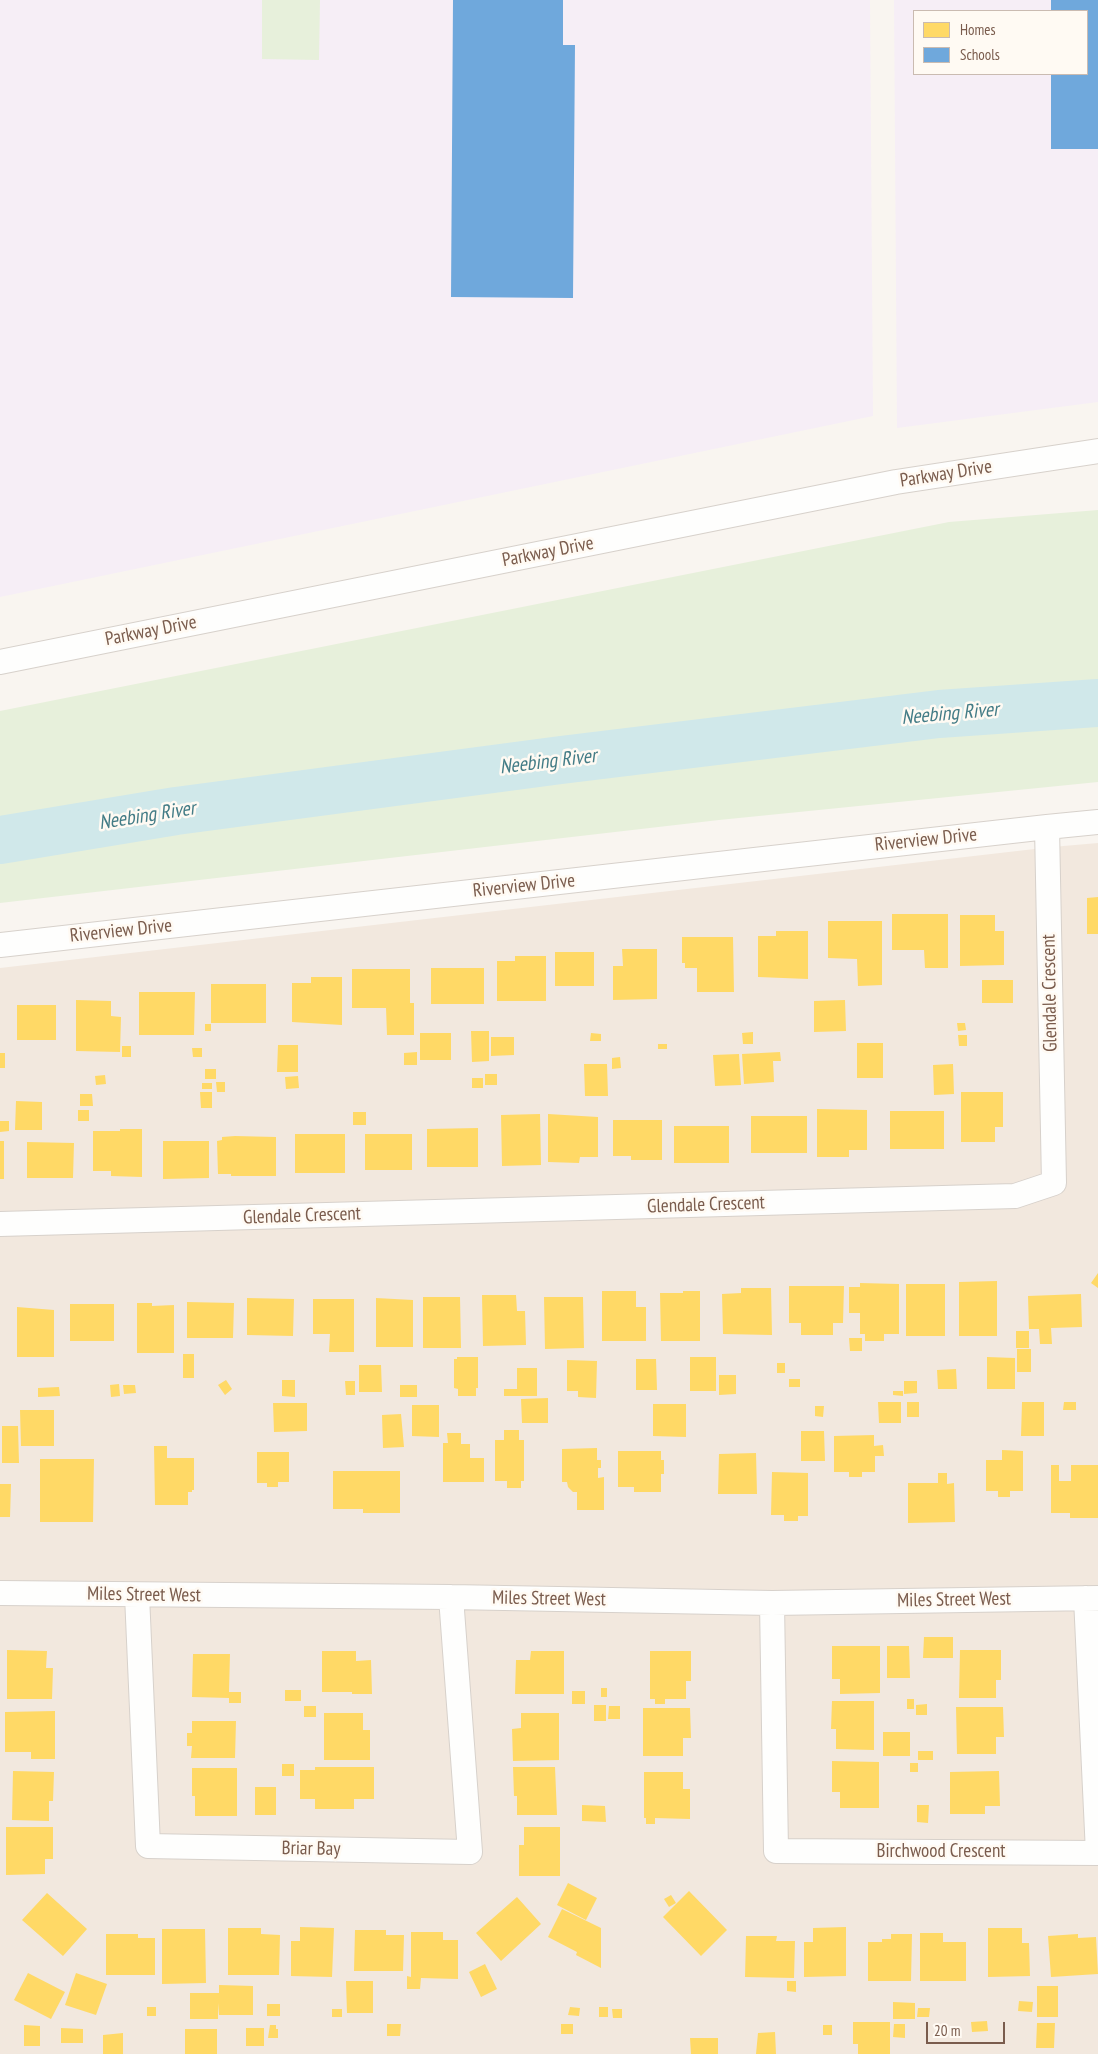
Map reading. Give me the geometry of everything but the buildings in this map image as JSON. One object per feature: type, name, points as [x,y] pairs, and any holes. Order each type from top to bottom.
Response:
[{"type":"street","name":"Parkway Drive","points":[[0,662],[896,482],[1098,451]]},
{"type":"street","name":"Riverview Drive","points":[[0,945],[1047,826],[1098,822]]},
{"type":"street","name":"Glendale Crescent","points":[[0,1224],[1015,1196],[1054,1183],[1047,826]]},
{"type":"street","name":"Miles Street West","points":[[0,1593],[451,1597],[772,1604],[1092,1598]]},
{"type":"street","name":"Briar Bay","points":[[137,1595],[148,1846],[470,1852],[451,1597]]},
{"type":"street","name":"Birchwood Crescent","points":[[772,1604],[776,1851],[1098,1853],[1092,1598]]},
{"type":"shaded area","points":[[0,0],[870,0],[873,416],[0,597]]},
{"type":"shaded area","points":[[894,0],[1098,0],[1098,402],[897,428]]},
{"type":"shaded area","points":[[1098,843],[1098,2054],[0,2054],[0,968]]},
{"type":"green space","points":[[262,0],[320,0],[319,60],[262,59]]},
{"type":"green space","points":[[1098,510],[1098,782],[719,820],[0,903],[0,711],[949,522]]},
{"type":"waterway","name":"Neebing River","points":[[0,840],[176,811],[561,760],[939,714],[1098,703]]}]
